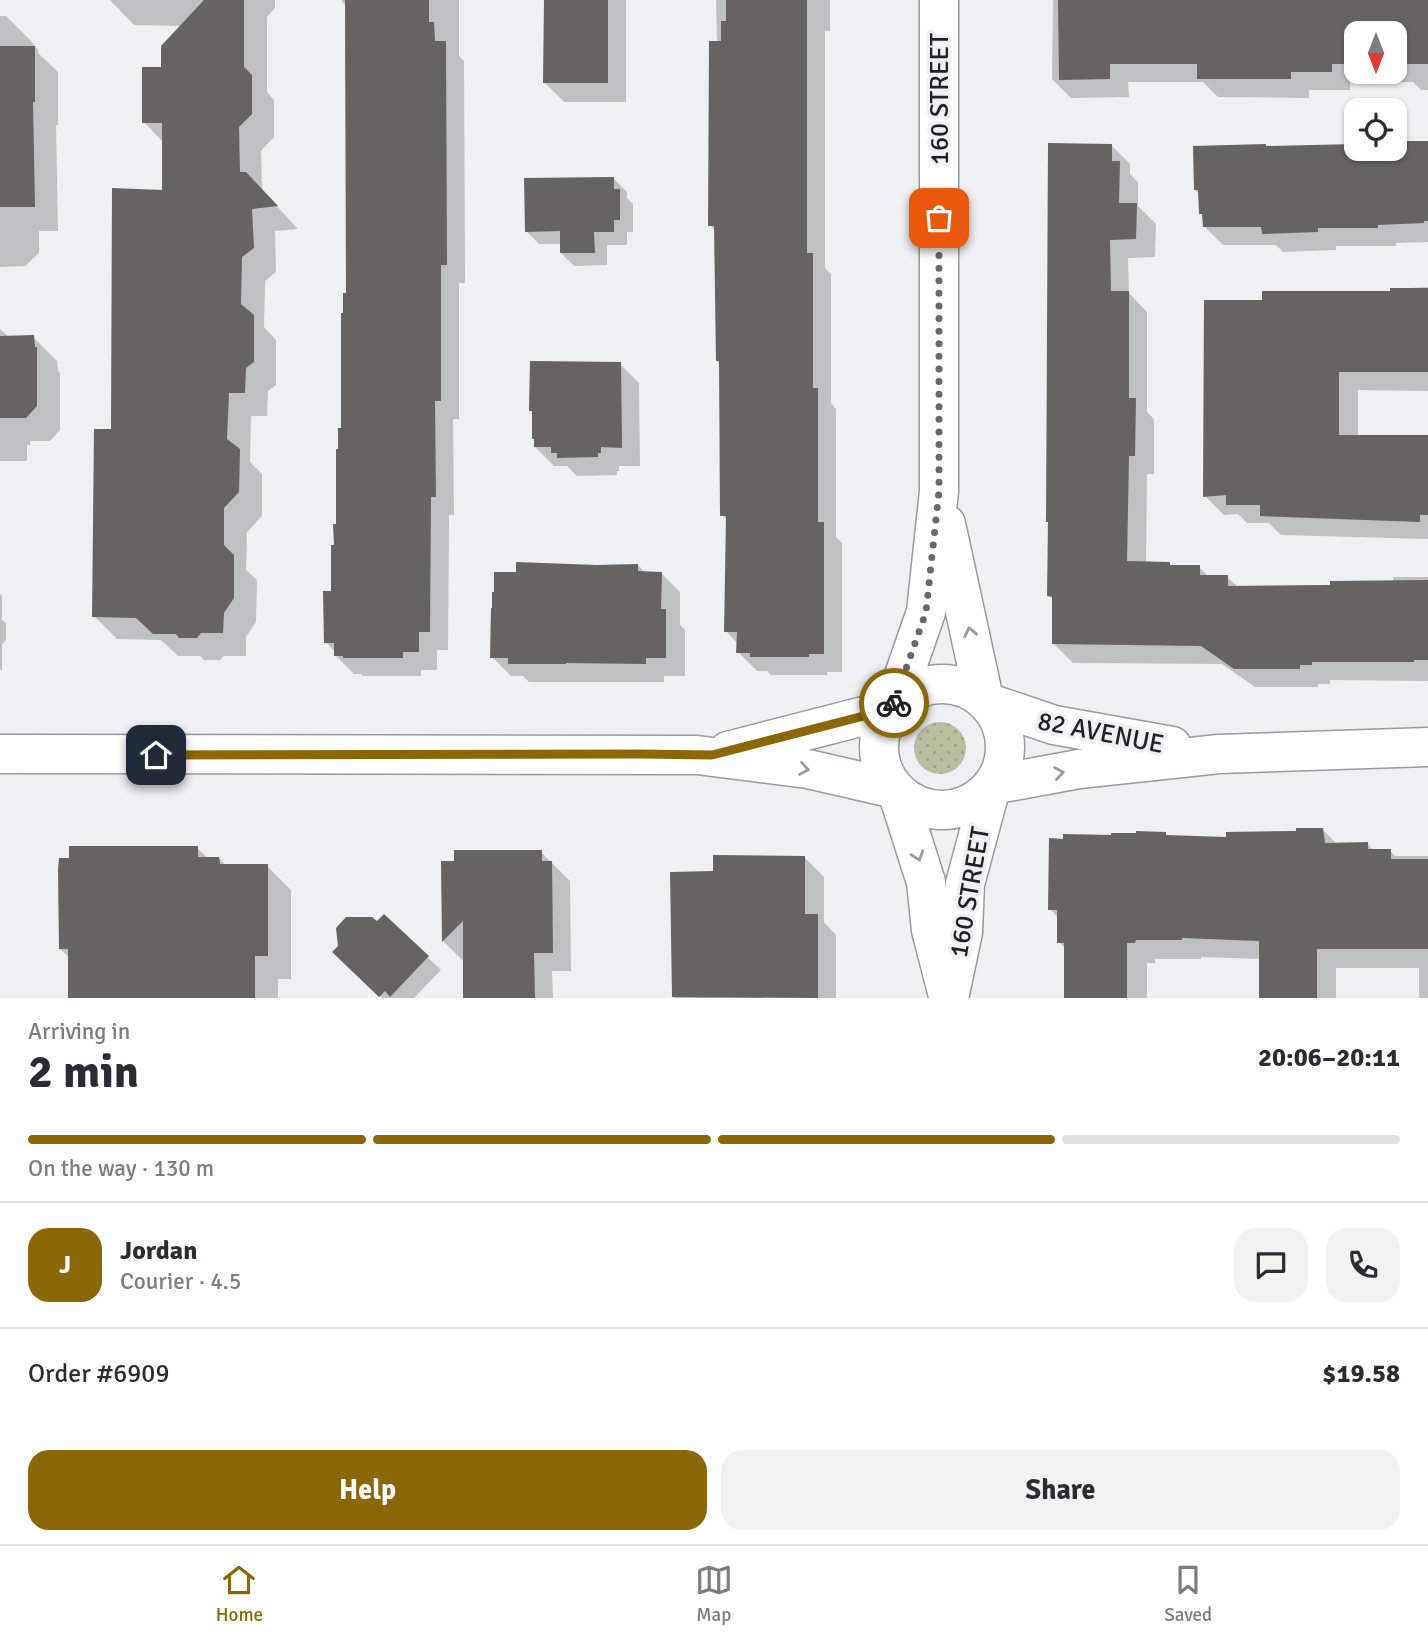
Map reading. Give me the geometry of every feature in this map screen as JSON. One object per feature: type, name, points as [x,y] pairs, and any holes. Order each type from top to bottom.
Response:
[{"type":"street","name":"160 STREET","points":[[892,708],[926,612],[939,491],[939,0]]},
{"type":"street","name":"160 STREET","points":[[939,491],[985,701]]},
{"type":"street","points":[[947,684],[967,688],[985,701],[996,714],[1004,732],[1005,752],[1000,770],[991,786],[975,800],[955,808],[934,809],[914,803],[896,790],[883,768],[879,740],[892,708],[908,693],[927,685],[947,684]]},
{"type":"street","name":"82 AVENUE","points":[[985,701],[1054,725],[1219,754]]},
{"type":"street","points":[[712,755],[892,708]]},
{"type":"street","name":"82 AVENUE","points":[[991,786],[1079,769],[1219,754],[1428,747]]},
{"type":"street","points":[[0,754],[712,755],[808,769],[896,790]]},
{"type":"street","name":"160 STREET","points":[[949,998],[963,932],[965,884],[991,786]]},
{"type":"street","name":"160 STREET","points":[[896,790],[926,882],[931,930],[949,998]]},
{"type":"green space","points":[[940,722],[959,729],[966,748],[959,767],[940,774],[921,767],[914,748],[921,729]]},
{"type":"building","points":[[204,0],[244,0],[244,67],[252,75],[252,114],[239,127],[240,172],[246,172],[278,206],[252,209],[254,248],[242,257],[241,304],[254,315],[254,362],[246,368],[245,393],[229,393],[227,439],[240,449],[239,492],[224,508],[224,545],[234,555],[234,598],[224,613],[223,633],[201,633],[197,638],[179,638],[176,634],[153,634],[136,618],[92,617],[94,429],[111,429],[112,188],[162,190],[162,123],[142,123],[142,67],[161,67],[161,46]]},
{"type":"building","points":[[345,0],[429,0],[429,22],[434,22],[435,41],[446,41],[447,265],[441,265],[441,401],[435,401],[436,497],[431,497],[430,632],[419,632],[419,652],[403,652],[403,658],[343,658],[334,656],[334,643],[324,643],[323,591],[331,591],[331,545],[334,545],[333,524],[336,524],[336,449],[338,428],[341,428],[341,313],[343,293],[346,293]]},
{"type":"building","points":[[544,0],[608,0],[608,83],[543,83]]},
{"type":"building","points":[[726,0],[807,0],[807,253],[813,253],[813,388],[818,388],[818,522],[824,522],[824,654],[809,654],[809,657],[750,657],[750,653],[736,653],[737,632],[724,632],[726,516],[720,516],[719,361],[716,361],[714,226],[708,226],[709,41],[721,41],[721,21],[726,21]]},
{"type":"building","points":[[1058,0],[1428,0],[1428,64],[1407,64],[1407,21],[1344,21],[1344,64],[1332,64],[1332,72],[1291,72],[1291,79],[1197,79],[1197,64],[1110,64],[1110,79],[1059,80]]},
{"type":"building","points":[[0,46],[35,46],[35,207],[0,207]]},
{"type":"building","points":[[1407,141],[1428,141],[1428,221],[1378,225],[1378,228],[1318,228],[1318,232],[1262,234],[1261,227],[1203,227],[1202,214],[1199,214],[1198,190],[1194,190],[1193,146],[1344,144],[1344,161],[1407,161]]},
{"type":"building","points":[[1048,143],[1112,144],[1112,161],[1120,161],[1119,203],[1137,203],[1136,239],[1110,240],[1111,291],[1129,291],[1129,398],[1136,398],[1135,456],[1129,456],[1127,561],[1200,565],[1200,575],[1228,575],[1228,586],[1428,580],[1428,660],[1312,662],[1312,665],[1300,665],[1300,669],[1234,669],[1201,646],[1052,644],[1052,597],[1047,596],[1046,522]]},
{"type":"building","points":[[614,177],[614,189],[620,189],[620,220],[614,220],[614,232],[594,232],[595,253],[560,253],[560,231],[525,232],[524,178]]},
{"type":"building","points":[[1390,288],[1428,288],[1428,372],[1339,372],[1339,435],[1428,435],[1428,515],[1420,515],[1420,522],[1260,516],[1260,505],[1226,505],[1226,495],[1203,497],[1204,300],[1262,300],[1262,291],[1390,291]]},
{"type":"building","points":[[34,335],[37,347],[37,406],[26,418],[0,418],[0,336]]},
{"type":"building","points":[[530,361],[621,362],[622,448],[601,447],[598,457],[557,458],[557,453],[551,453],[551,447],[534,447],[532,411],[529,411]]},
{"type":"building","points":[[516,562],[638,564],[638,571],[662,572],[661,609],[666,609],[666,658],[646,658],[646,664],[508,664],[508,658],[490,658],[494,572],[516,572]]},
{"type":"building","points":[[1296,828],[1323,828],[1325,843],[1368,842],[1368,849],[1391,849],[1391,859],[1428,859],[1428,949],[1317,949],[1317,998],[1259,998],[1259,941],[1182,938],[1136,940],[1135,943],[1127,943],[1127,998],[1064,998],[1064,943],[1057,943],[1057,910],[1048,910],[1049,838],[1063,839],[1063,834],[1111,835],[1136,831],[1226,837],[1226,832],[1296,831]]},
{"type":"building","points":[[69,846],[198,846],[198,857],[219,857],[220,864],[268,864],[268,956],[255,956],[255,998],[68,998],[68,949],[59,949],[58,870],[59,858],[69,858]]},
{"type":"building","points":[[454,850],[542,850],[542,861],[552,861],[553,953],[534,953],[535,998],[463,998],[463,921],[442,942],[441,861],[454,861]]},
{"type":"building","points":[[713,855],[805,856],[805,914],[818,914],[818,998],[672,997],[670,872],[713,871]]},
{"type":"building","points":[[384,914],[429,956],[390,997],[385,991],[379,997],[332,952],[338,946],[336,928],[346,917],[372,917],[377,921]]},
{"type":"way so far","points":[[894,703],[926,612],[939,491],[939,218]]},
{"type":"route","points":[[156,755],[712,755],[891,709],[894,703]]}]
